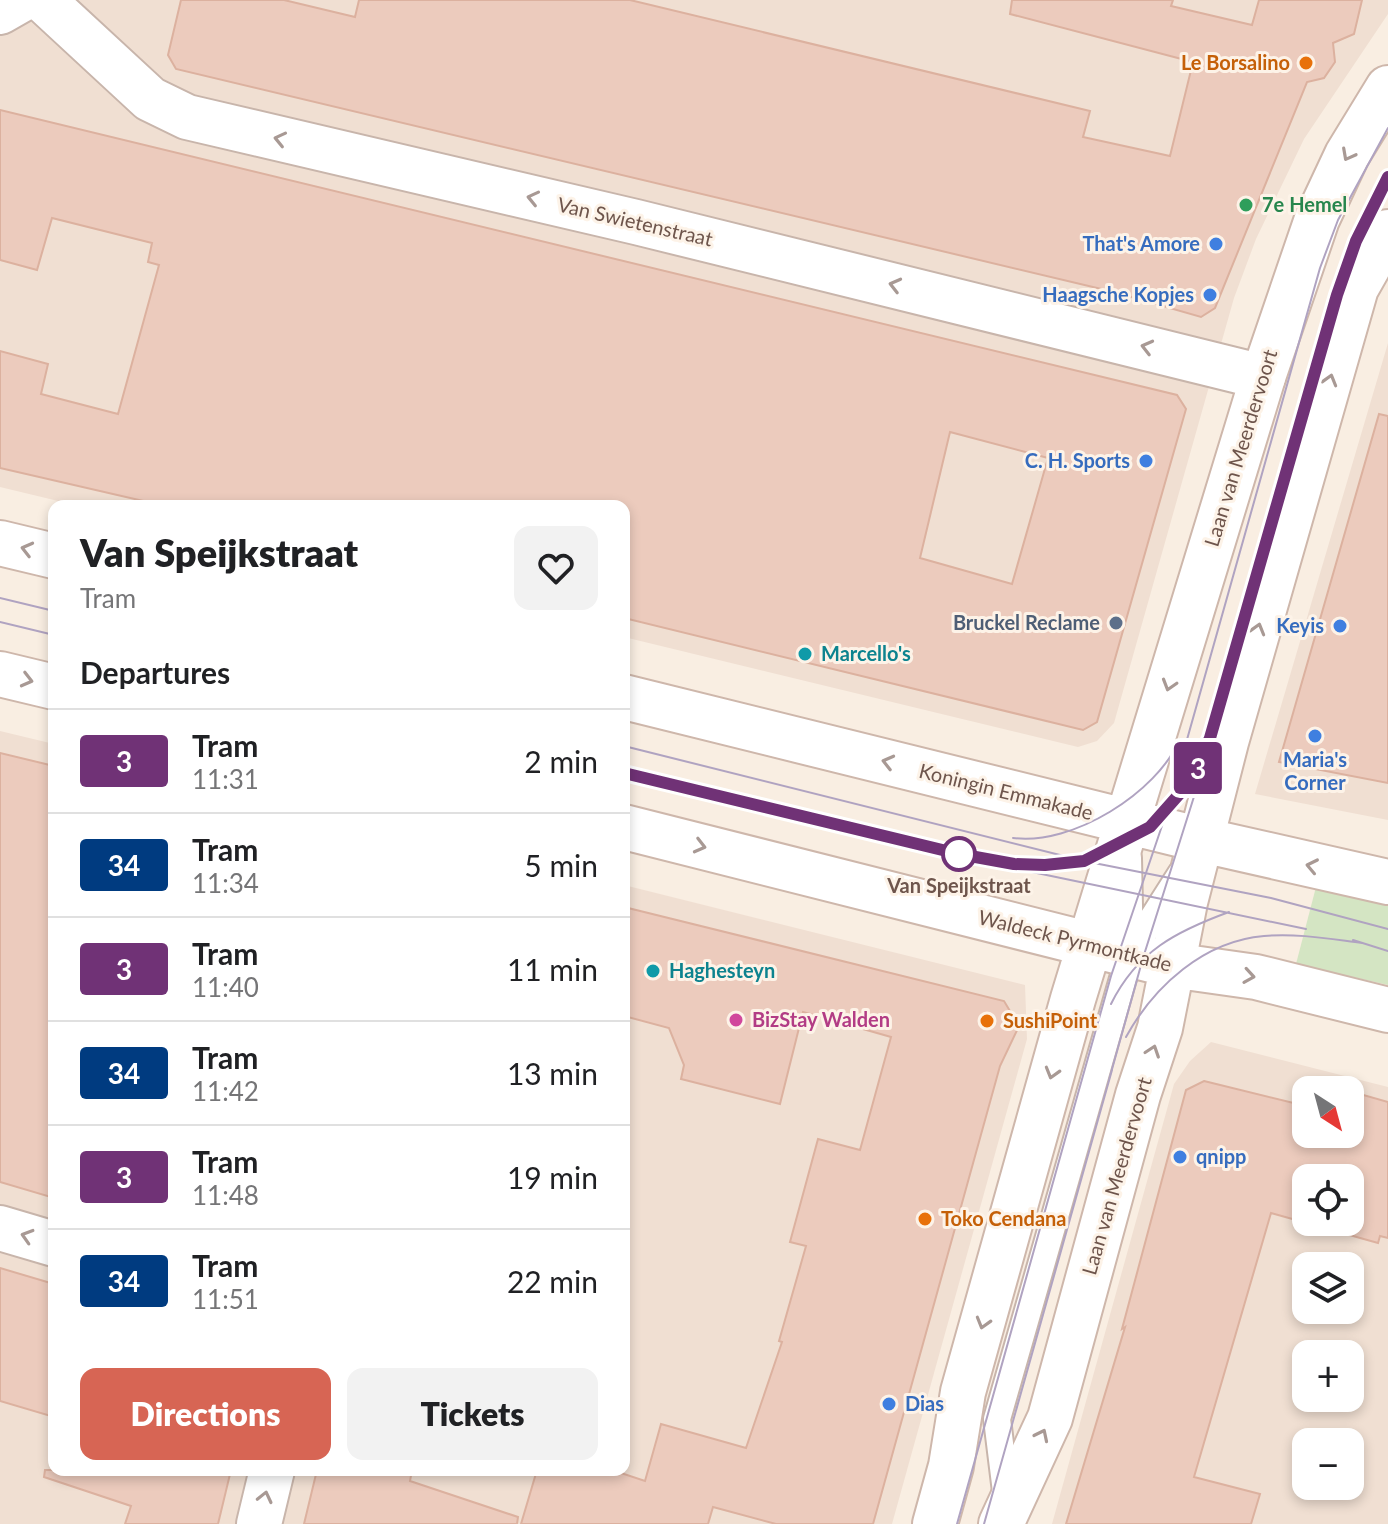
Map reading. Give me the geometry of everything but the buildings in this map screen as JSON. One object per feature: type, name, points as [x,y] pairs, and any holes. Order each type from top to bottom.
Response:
[{"type":"street","points":[[0,12],[21,0]]},
{"type":"street","name":"Van Swietenstraat","points":[[43,0],[150,99],[187,117],[652,226],[1263,377]]},
{"type":"street","name":"Laan van Meerdervoort","points":[[1005,1514],[1050,1418],[1138,1095],[1160,1028],[1131,955],[1127,822],[1263,377],[1317,219],[1347,155],[1388,88]]},
{"type":"street","name":"Laan van Meerdervoort","points":[[935,1524],[951,1466],[967,1377],[1073,999],[1131,955],[1202,840],[1226,742],[1356,288],[1388,232]]},
{"type":"street","points":[[0,543],[48,555]]},
{"type":"street","points":[[0,674],[48,686]]},
{"type":"street","name":"Koningin Emmakade","points":[[630,698],[1127,822],[1388,882]]},
{"type":"street","name":"Waldeck Pyrmontkade","points":[[630,829],[1131,955],[1256,977],[1388,1010]]},
{"type":"street","points":[[0,1228],[48,1242]]},
{"type":"street","points":[[259,1524],[271,1476]]},
{"type":"lane","name":"Laan van Meerdervoort","points":[[1005,1514],[997,1419],[1131,955]]},
{"type":"lane","name":"Laan van Meerdervoort","points":[[951,1466],[997,1419]]},
{"type":"shaded area","points":[[0,0],[1388,0],[1388,14],[1304,139],[1256,239],[1234,298],[1114,723],[1097,741],[1078,747],[630,638],[630,500],[54,500],[0,487]]},
{"type":"shaded area","points":[[1388,343],[1388,820],[1255,794]]},
{"type":"shaded area","points":[[0,731],[48,743],[48,1476],[630,1476],[630,886],[1025,985],[1027,1039],[892,1524],[0,1524]]},
{"type":"shaded area","points":[[1211,1042],[1345,1076],[1292,1076],[1292,1148],[1364,1148],[1364,1081],[1388,1087],[1388,1524],[1052,1524],[1174,1084],[1190,1061]]},
{"type":"green space","points":[[1316,887],[1388,905],[1388,985],[1296,964]]},
{"type":"tram line","points":[[957,1524],[1111,976],[1166,814],[1320,268],[1338,220],[1388,128]]},
{"type":"tram line","points":[[1109,1080],[1143,958],[1204,765],[1337,295],[1356,241],[1388,177]]},
{"type":"tram line","name":"3","points":[[630,774],[959,854],[1014,864],[1084,861],[1137,837],[1150,827],[1166,814],[1190,782],[1205,753],[1337,295],[1356,241],[1388,177]]},
{"type":"tram line","points":[[0,598],[48,610]]},
{"type":"tram line","points":[[0,622],[48,634]]},
{"type":"tram line","points":[[1013,838],[1061,834],[1110,812],[1152,778],[1169,759],[1180,739]]},
{"type":"tram line","points":[[630,748],[1084,861],[1271,898],[1388,929]]},
{"type":"tram line","points":[[630,774],[1014,864],[1084,861],[1137,837],[1165,814]]},
{"type":"tram line","points":[[1032,872],[1306,929]]},
{"type":"tram line","points":[[1111,1004],[1133,970],[1160,945],[1192,927],[1229,912]]},
{"type":"tram line","points":[[1126,1037],[1166,984],[1183,969],[1221,947],[1276,935],[1362,943]]},
{"type":"tram line","points":[[1353,940],[1388,951]]},
{"type":"tram line","points":[[984,1524],[1112,1070]]},
{"type":"place","name":"Le Borsalino","points":[[1306,63]]},
{"type":"place","name":"7e Hemel","points":[[1246,205]]},
{"type":"place","name":"That's Amore","points":[[1216,244]]},
{"type":"place","name":"Haagsche Kopjes","points":[[1210,295]]},
{"type":"place","name":"C. H. Sports","points":[[1146,461]]},
{"type":"place","name":"Bruckel Reclame","points":[[1116,623]]},
{"type":"place","name":"Keyis","points":[[1340,626]]},
{"type":"place","name":"Marcello's","points":[[805,654]]},
{"type":"place","name":"Maria's Corner","points":[[1315,736]]},
{"type":"place","name":"Van Speijkstraat","points":[[959,854]]},
{"type":"place","name":"Haghesteyn","points":[[653,971]]},
{"type":"place","name":"BizStay Walden","points":[[736,1020]]},
{"type":"place","name":"SushiPoint","points":[[987,1021]]},
{"type":"place","name":"qnipp","points":[[1180,1157]]},
{"type":"place","name":"Toko Cendana","points":[[925,1219]]},
{"type":"place","name":"Dias","points":[[889,1404]]}]
